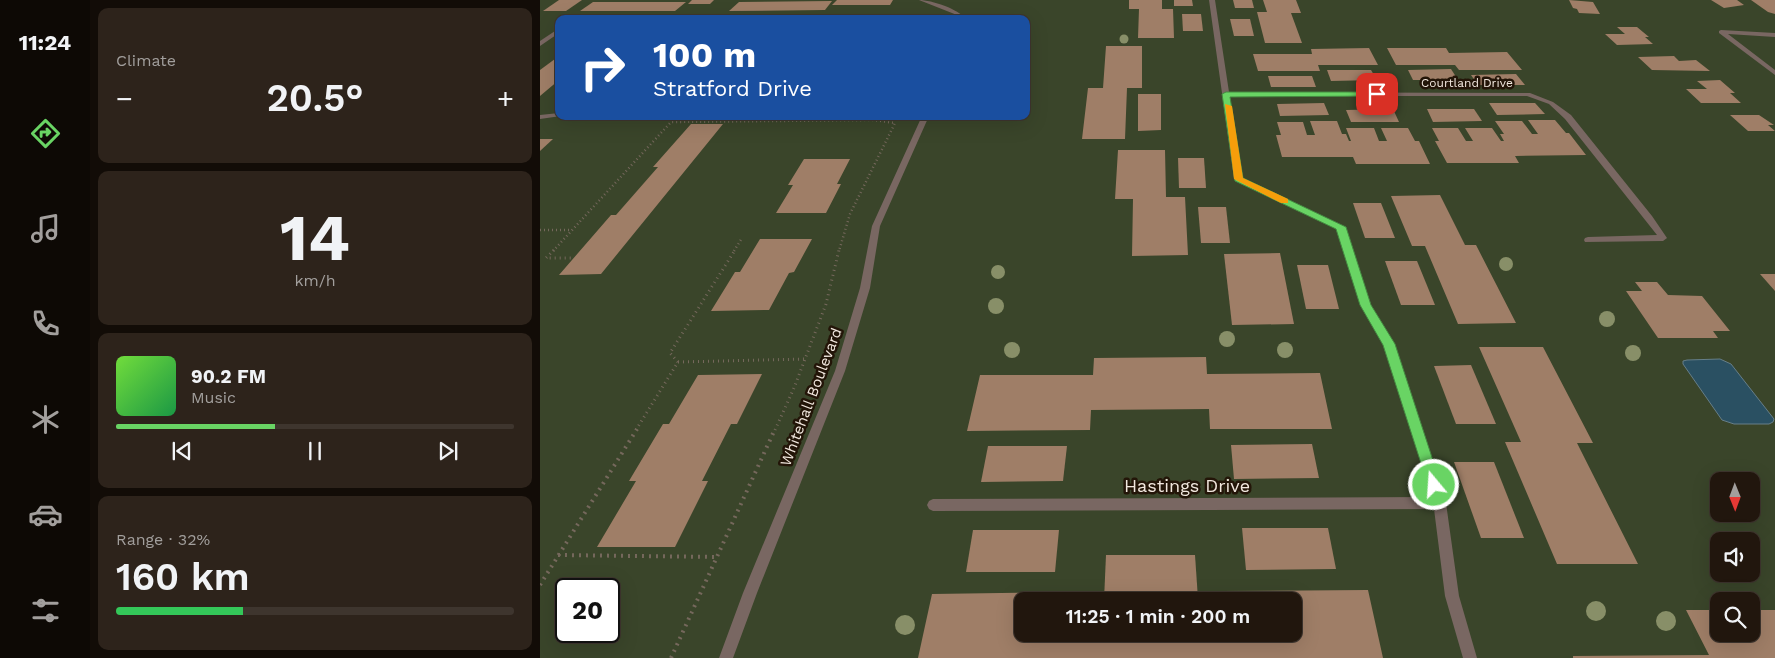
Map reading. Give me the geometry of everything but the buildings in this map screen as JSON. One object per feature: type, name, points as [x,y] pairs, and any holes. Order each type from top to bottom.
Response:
[{"type":"street","points":[[922,0],[959,15]]},
{"type":"street","points":[[1212,0],[1238,179],[1341,227],[1366,305],[1389,344],[1440,502],[1452,596],[1470,658]]},
{"type":"street","points":[[1775,35],[1721,32],[1775,73]]},
{"type":"street","points":[[540,44],[555,33]]},
{"type":"street","name":"Courtland Drive","points":[[1226,94],[1528,94],[1551,103],[1568,117],[1663,238],[1588,240]]},
{"type":"street","points":[[540,117],[555,115]]},
{"type":"street","name":"Whitehall Boulevard","points":[[726,658],[840,371],[865,288],[876,226],[924,120]]},
{"type":"street","name":"Hastings Drive","points":[[933,505],[1440,502]]},
{"type":"path","points":[[573,258],[546,258],[670,122],[874,120],[895,123],[850,214],[842,236],[826,304],[794,388],[671,658]]},
{"type":"path","points":[[540,230],[572,230]]},
{"type":"path","points":[[742,238],[670,353],[678,362],[805,359]]},
{"type":"path","points":[[540,585],[678,362]]},
{"type":"path","points":[[558,555],[717,557]]},
{"type":"green space","points":[[540,0],[1775,0],[1775,658],[540,658]]},
{"type":"water","points":[[1720,359],[1731,364],[1774,419],[1773,422],[1769,424],[1734,424],[1722,420],[1683,364],[1683,361],[1687,360]]},
{"type":"slow traffic","points":[[1228,106],[1238,179],[1284,201]]},
{"type":"route","points":[[1377,94],[1226,94],[1238,179],[1341,227],[1366,305],[1389,344],[1434,485]]}]
